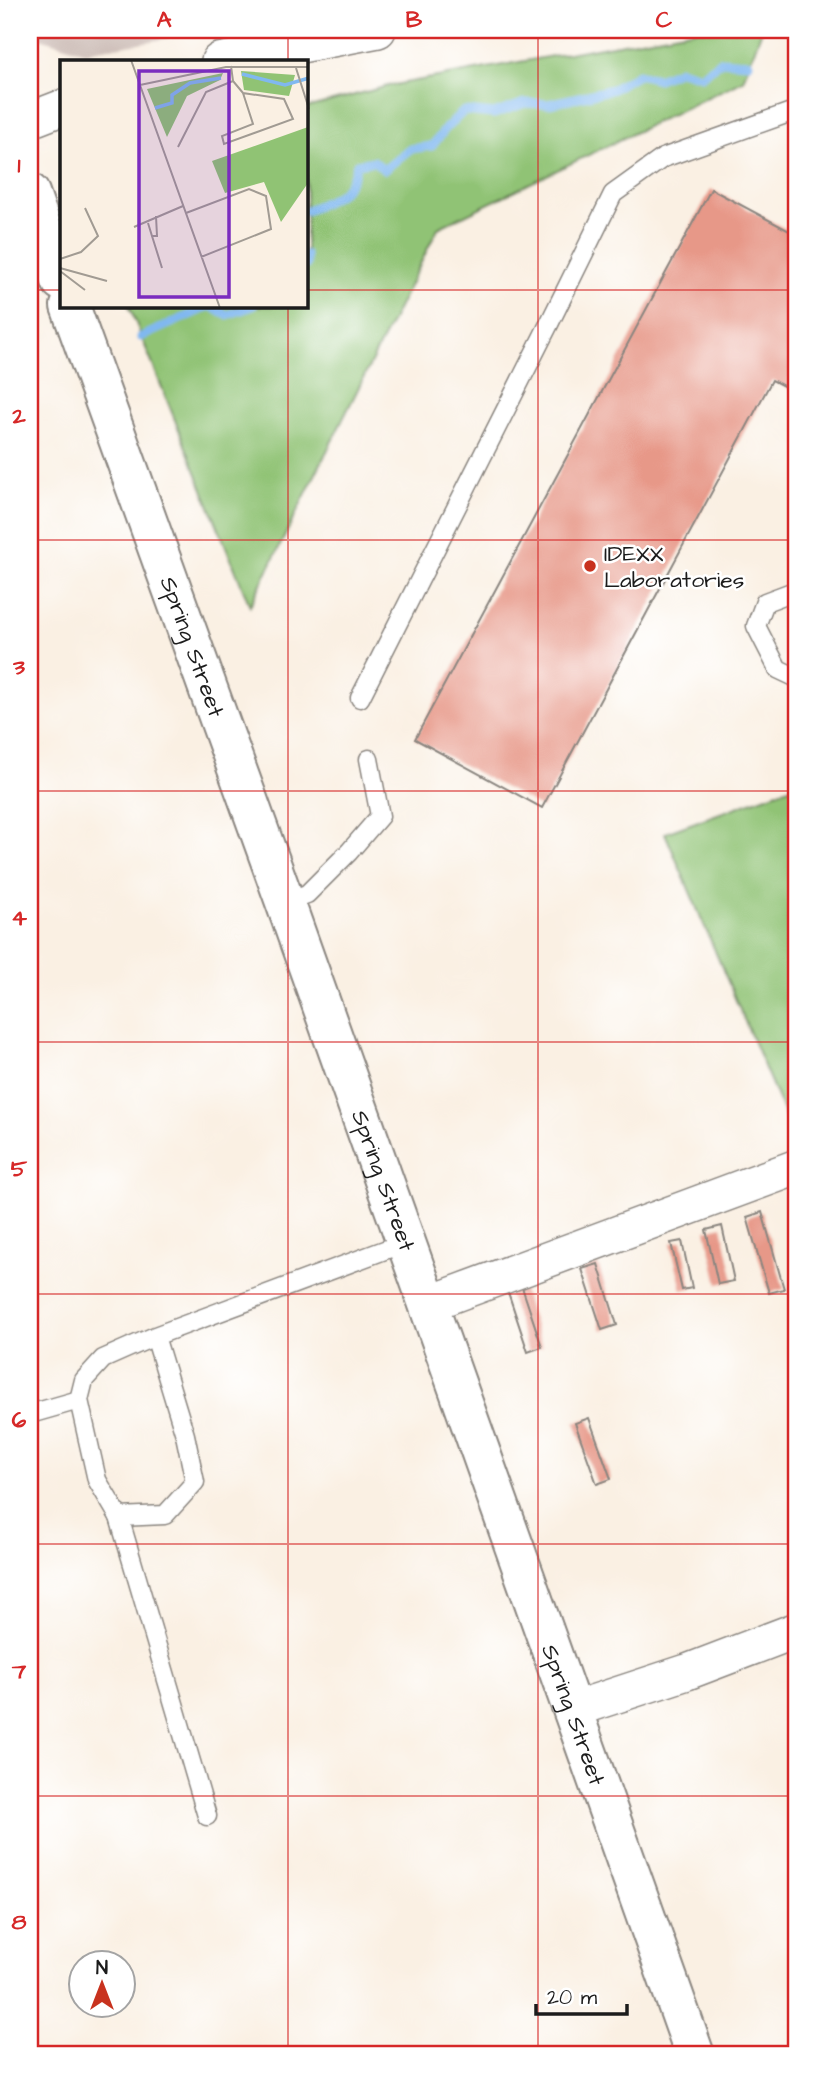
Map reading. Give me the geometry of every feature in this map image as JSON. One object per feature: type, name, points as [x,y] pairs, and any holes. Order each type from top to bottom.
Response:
[{"type":"main road","points":[[30,193],[60,278]]},
{"type":"main road","name":"Spring Street","points":[[72,308],[695,2055]]},
{"type":"street","points":[[222,60],[287,38],[375,30]]},
{"type":"street","points":[[30,120],[60,108]]},
{"type":"street","points":[[428,1304],[667,1213],[797,1167]]},
{"type":"street","points":[[570,1710],[687,1672],[797,1630]]},
{"type":"lane","points":[[360,698],[613,194],[663,158],[797,110]]},
{"type":"lane","points":[[797,590],[765,602],[756,626],[778,669],[797,678]]},
{"type":"lane","points":[[285,902],[307,894],[380,816],[369,759]]},
{"type":"lane","points":[[207,1816],[119,1517],[97,1480],[79,1400],[84,1380],[103,1359],[155,1336],[406,1242]]},
{"type":"lane","points":[[119,1517],[165,1515],[195,1482],[185,1435],[155,1336]]},
{"type":"lane","points":[[30,1414],[79,1400]]},
{"type":"shaded area","points":[[30,30],[217,30],[85,52],[30,35]]},
{"type":"green space","points":[[695,30],[762,30],[743,80],[438,228],[250,606],[130,308],[308,308],[308,107],[388,86]]},
{"type":"green space","points":[[797,785],[797,1121],[788,1123],[665,833]]},
{"type":"building","name":"IDEXX Laboratories","points":[[711,189],[797,235],[797,393],[772,380],[542,808],[415,739]]},
{"type":"building","points":[[762,1212],[784,1289],[769,1293],[747,1217]]},
{"type":"building","points":[[722,1226],[734,1281],[718,1284],[706,1230]]},
{"type":"building","points":[[682,1241],[692,1288],[682,1290],[671,1243]]},
{"type":"building","points":[[598,1264],[617,1325],[602,1330],[582,1269]]},
{"type":"building","points":[[522,1287],[542,1347],[528,1352],[508,1292]]},
{"type":"building","points":[[589,1418],[611,1479],[597,1484],[575,1423]]},
{"type":"waterway","points":[[308,210],[345,189],[357,164],[374,161],[384,170],[410,149],[432,146],[464,111],[494,114],[525,103],[549,104],[613,89],[638,74],[658,79],[680,70],[701,76],[721,61],[749,63]]},
{"type":"waterway","points":[[141,337],[206,308]]},
{"type":"waterway","points":[[214,308],[227,315],[247,308]]},
{"type":"place","name":"IDEXX Laboratories","points":[[590,566]]}]
